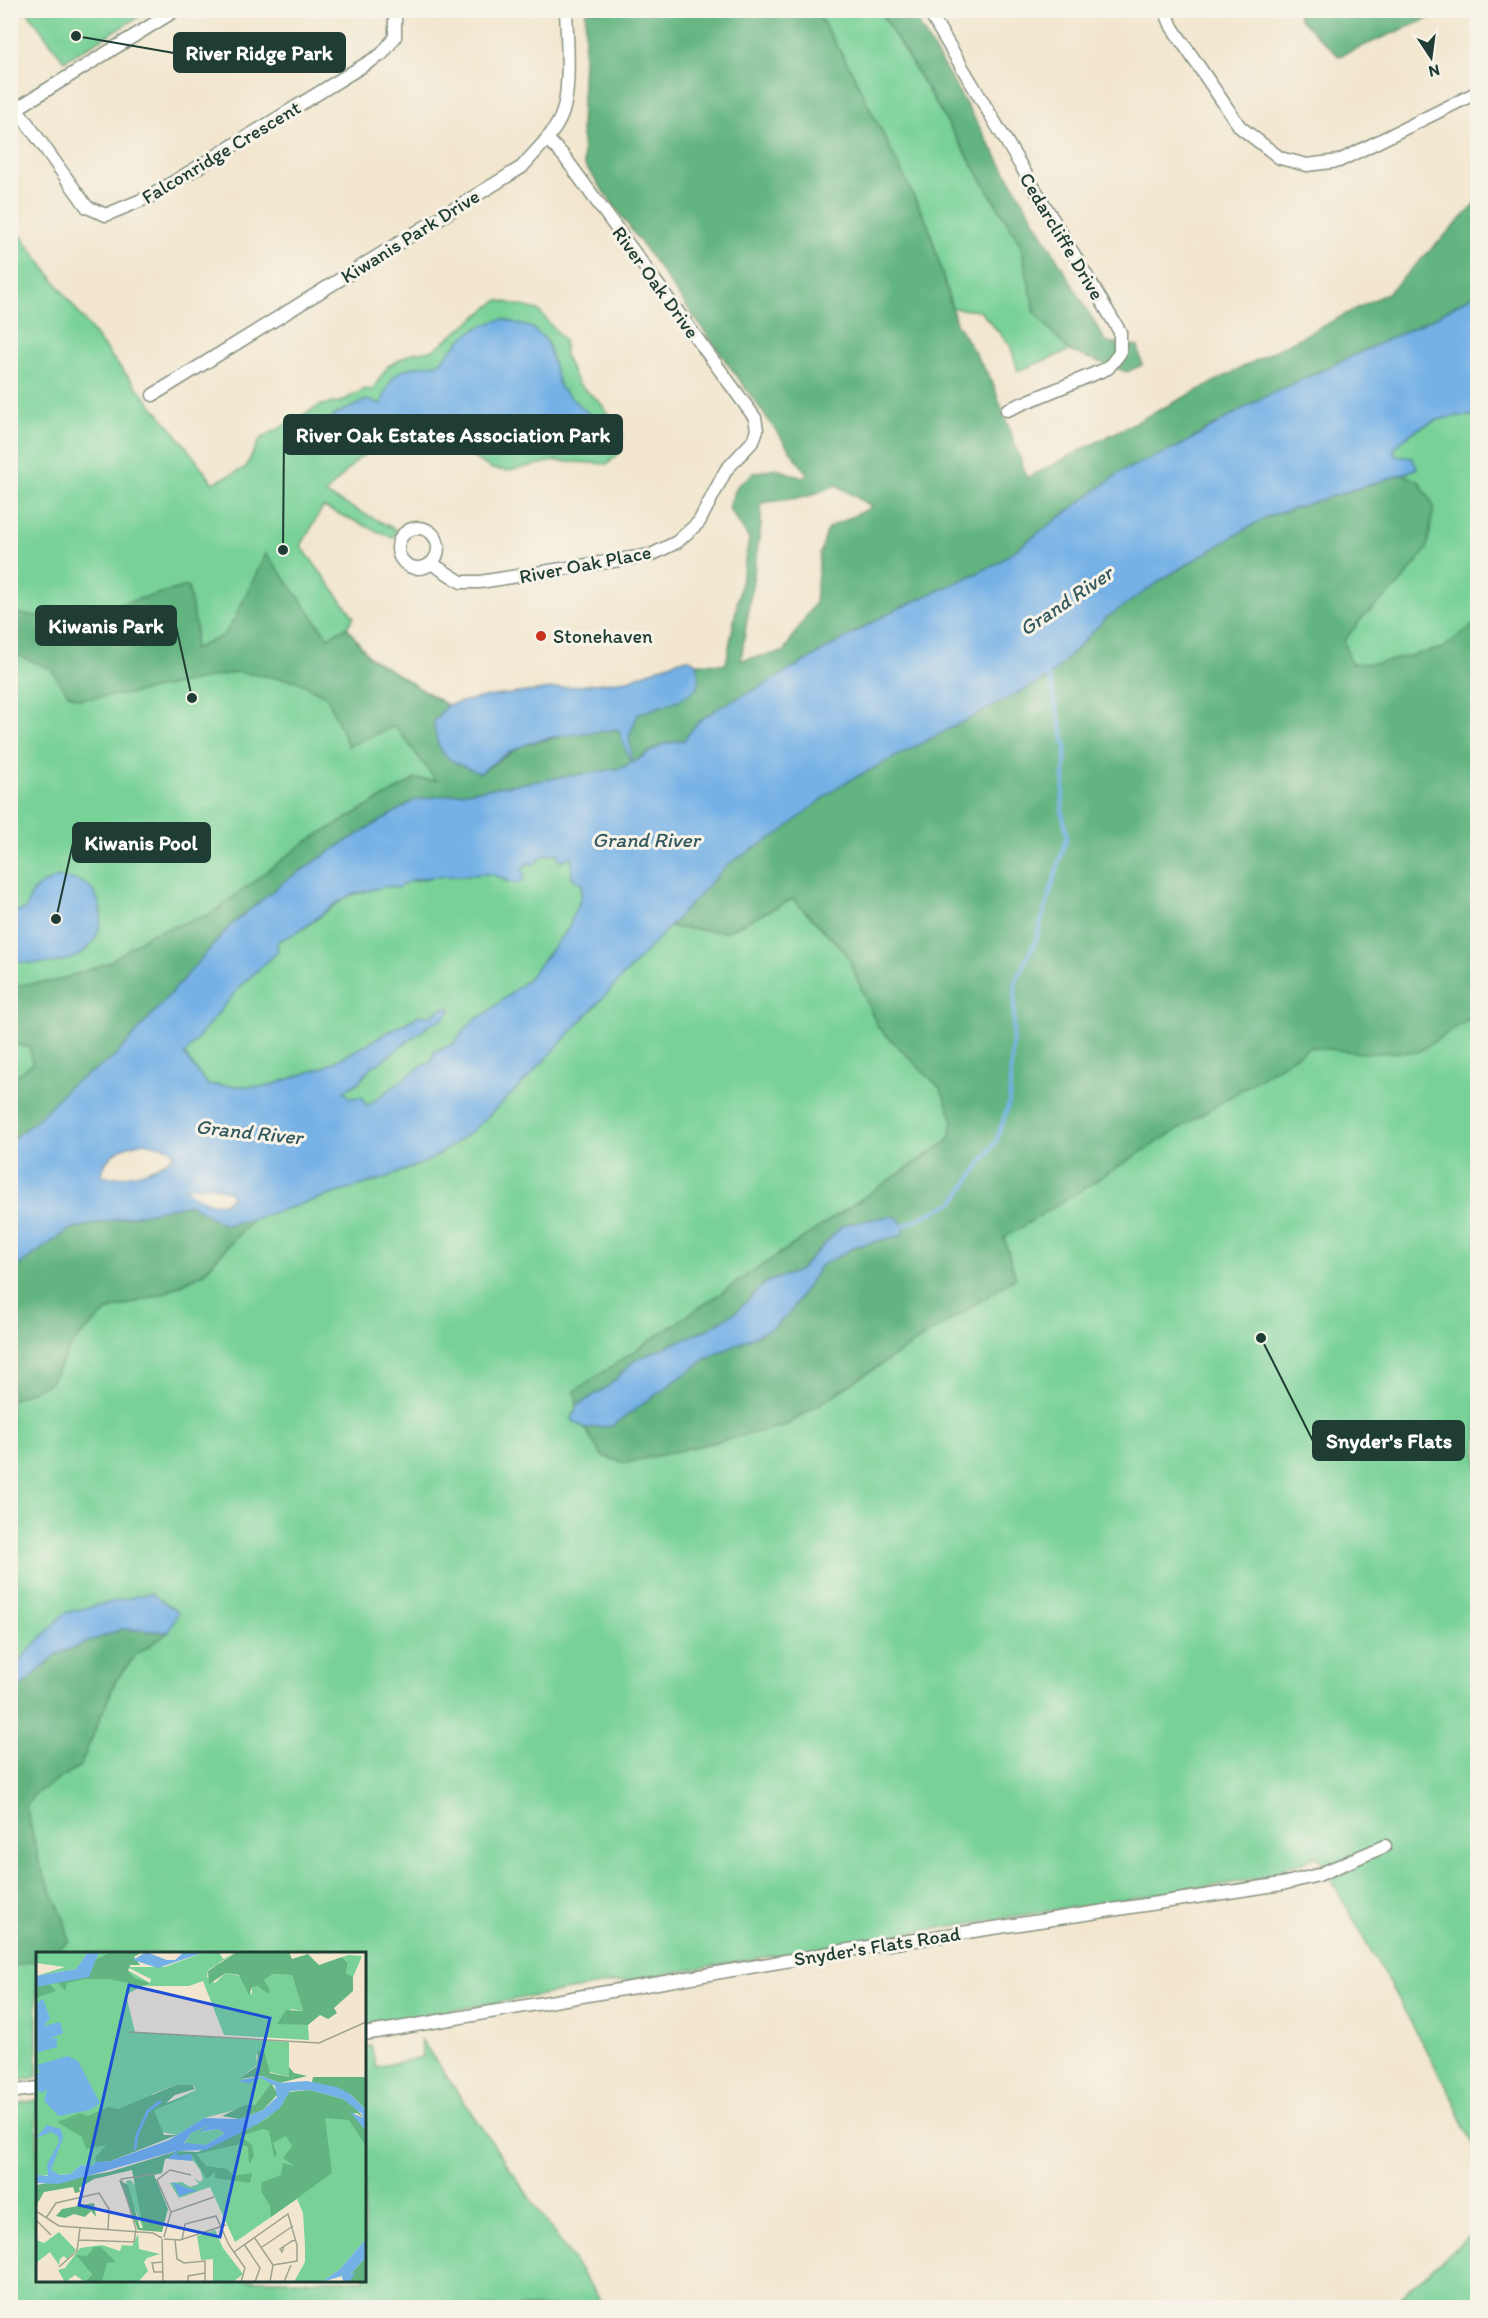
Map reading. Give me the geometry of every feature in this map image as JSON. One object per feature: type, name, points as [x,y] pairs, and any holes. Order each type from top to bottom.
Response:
[{"type":"street","points":[[13,106],[176,10]]},
{"type":"street","name":"Falconridge Crescent","points":[[13,106],[87,207],[106,215],[151,196],[382,54],[395,37],[395,10]]},
{"type":"street","name":"Kiwanis Park Drive","points":[[153,394],[522,167],[547,139],[562,114],[568,76],[566,10]]},
{"type":"street","name":"Cedarcliffe Drive","points":[[928,10],[1120,333],[1120,353],[1108,368],[1007,410]]},
{"type":"street","points":[[1165,10],[1172,27],[1240,127],[1280,158],[1307,165],[1339,161],[1478,92]]},
{"type":"street","name":"River Oak Drive","points":[[547,139],[563,155],[755,417],[757,430]]},
{"type":"street","name":"River Oak Place","points":[[431,563],[461,582],[480,582],[651,555],[677,542],[699,522],[726,470],[753,441],[757,430]]},
{"type":"street","name":"Snyder's Flats Road","points":[[366,2034],[843,1951],[1282,1884],[1318,1875],[1385,1846]]},
{"type":"street","points":[[10,2092],[36,2088]]},
{"type":"green space","points":[[1297,10],[1446,11],[1339,56],[1299,18]]},
{"type":"green space","points":[[27,11],[149,11],[64,61]]},
{"type":"green space","points":[[586,11],[816,11],[849,66],[929,227],[956,323],[992,381],[1027,478],[1389,292],[1477,203],[1477,293],[1432,319],[1258,400],[1180,446],[1124,470],[995,565],[889,613],[760,687],[720,707],[697,723],[684,740],[663,744],[622,768],[415,800],[285,881],[230,926],[114,1058],[69,1086],[38,1119],[11,1140],[11,1079],[32,1064],[30,1047],[11,1044],[11,986],[55,981],[108,963],[148,935],[211,914],[304,843],[415,779],[436,780],[395,726],[348,746],[327,697],[297,681],[237,672],[129,694],[80,699],[68,694],[50,668],[11,653],[11,613],[63,619],[188,586],[196,628],[194,649],[224,635],[235,618],[266,553],[328,637],[347,627],[369,657],[447,705],[434,721],[480,773],[521,746],[566,735],[619,729],[631,760],[629,736],[638,714],[681,699],[699,677],[697,663],[726,664],[749,539],[728,507],[738,485],[754,473],[775,468],[800,477],[808,475],[584,164],[581,128]],"holes":[[[837,485],[872,507],[828,528],[820,554],[815,603],[783,652],[741,660],[761,526],[761,503],[806,497]]]},
{"type":"green space","points":[[816,11],[880,11],[1021,245],[1035,313],[1069,351],[1018,371],[1010,345],[980,311],[952,308],[929,227],[849,66]]},
{"type":"green space","points":[[880,11],[911,11],[1106,342],[1138,346],[1142,365],[1127,372],[1069,351],[1035,313],[1021,245]]},
{"type":"green space","points":[[10,221],[110,355],[182,441],[213,483],[245,468],[260,439],[321,405],[340,402],[365,389],[372,390],[388,366],[412,353],[433,350],[498,300],[538,310],[564,340],[565,356],[578,384],[599,401],[623,433],[620,452],[608,464],[554,461],[508,471],[492,469],[433,434],[413,434],[390,442],[359,458],[325,494],[397,530],[393,538],[323,507],[301,546],[354,617],[347,627],[369,657],[447,705],[434,721],[526,783],[454,794],[436,781],[10,1122]]},
{"type":"green space","points":[[1458,415],[1477,416],[1477,2155],[1449,2091],[1318,1856],[1257,1879],[900,1934],[366,2025],[366,1952],[53,1952],[69,1941],[64,1919],[40,1866],[26,1807],[33,1795],[80,1766],[116,1680],[136,1655],[169,1632],[65,1613],[21,1659],[11,1664],[11,1398],[14,1399],[51,1382],[72,1344],[107,1311],[165,1293],[203,1274],[253,1219],[385,1178],[430,1160],[471,1132],[524,1082],[669,927],[725,932],[793,899],[838,945],[1049,677],[1106,618],[1417,468],[1396,456],[1394,449],[1415,431],[1431,423]],"holes":[[[943,1144],[1014,1279],[787,1425],[626,1463],[602,1456],[585,1428],[572,1420],[577,1406],[575,1391]]]},
{"type":"green space","points":[[1403,474],[1419,481],[1434,506],[1427,549],[1399,585],[1362,618],[1344,641],[1351,664],[1379,663],[1443,648],[1477,622],[1477,1014],[1418,1052],[1364,1053],[1310,1047],[1004,1238],[1016,1278],[787,1425],[626,1463],[602,1456],[585,1428],[612,1426],[706,1359],[774,1327],[789,1314],[820,1266],[857,1246],[903,1235],[843,1225],[799,1271],[767,1282],[736,1312],[708,1329],[635,1360],[610,1385],[577,1406],[575,1391],[948,1141],[953,1121],[941,1089],[877,1026],[846,953],[793,899],[725,932],[669,927],[728,864],[774,836],[839,786],[1049,677],[1106,618],[1169,575],[1266,517]]},
{"type":"green space","points":[[558,853],[560,860],[572,856],[582,884],[581,899],[569,928],[528,979],[517,989],[472,1022],[453,1044],[435,1051],[430,1063],[367,1106],[350,1098],[344,1091],[359,1082],[372,1066],[431,1024],[444,1018],[445,1007],[429,1016],[420,1015],[327,1066],[266,1087],[208,1085],[184,1054],[242,984],[261,967],[279,940],[300,931],[348,896],[438,875],[463,876],[476,873],[496,875],[508,883],[530,862],[533,865],[545,855]]},
{"type":"green space","points":[[190,1204],[224,1225],[253,1219],[203,1273],[165,1293],[107,1311],[72,1344],[51,1382],[14,1399],[11,1398],[11,1271],[70,1229]]},
{"type":"green space","points":[[122,1629],[169,1632],[136,1655],[116,1680],[80,1766],[33,1795],[26,1807],[40,1866],[64,1919],[69,1941],[53,1952],[36,1952],[36,1960],[11,1967],[11,1696],[57,1654]]},
{"type":"green space","points":[[36,1960],[36,2077],[11,2082],[10,1967]]},
{"type":"green space","points":[[420,2038],[605,2307],[11,2307],[11,2105],[36,2100],[36,2282],[366,2282],[366,2047],[371,2046],[376,2067],[423,2057]]},
{"type":"green space","points":[[1477,2229],[1477,2307],[1389,2307]]},
{"type":"water","name":"Grand River","points":[[1477,293],[1477,416],[1454,417],[1432,422],[1403,440],[1394,449],[1396,456],[1412,458],[1417,468],[1266,517],[1169,575],[1106,618],[1049,677],[839,786],[780,833],[728,864],[524,1082],[471,1132],[430,1160],[385,1178],[253,1219],[224,1225],[190,1204],[70,1229],[11,1271],[11,1140],[38,1119],[69,1086],[114,1058],[230,926],[285,881],[415,800],[622,768],[631,763],[618,729],[532,742],[504,755],[480,773],[452,761],[441,750],[435,733],[434,721],[447,705],[485,697],[628,680],[680,660],[689,659],[697,663],[699,677],[697,688],[681,699],[638,714],[629,736],[632,763],[663,744],[684,740],[697,723],[720,707],[760,687],[889,613],[995,565],[1124,470],[1180,446],[1258,400],[1432,319]],"holes":[[[558,853],[560,861],[572,856],[572,877],[582,884],[581,899],[569,928],[528,979],[488,1012],[472,1022],[453,1044],[435,1051],[430,1063],[423,1065],[367,1106],[362,1097],[350,1098],[344,1091],[359,1082],[372,1066],[431,1024],[444,1018],[452,1009],[446,1007],[429,1016],[420,1015],[327,1066],[266,1087],[208,1085],[184,1055],[242,984],[278,952],[279,940],[297,932],[347,897],[384,887],[398,888],[411,881],[428,878],[485,874],[494,875],[512,883],[520,883],[525,876],[522,868],[530,862],[533,865],[545,855]],[[144,1142],[170,1148],[174,1154],[160,1165],[140,1173],[119,1177],[101,1176],[111,1156],[122,1148]],[[211,1185],[230,1192],[232,1197],[221,1203],[208,1202],[195,1196],[185,1189],[186,1187]]]},
{"type":"water","points":[[503,319],[532,328],[547,341],[560,388],[605,428],[607,442],[596,449],[555,443],[516,453],[501,454],[484,448],[439,420],[420,415],[405,418],[363,443],[349,444],[327,438],[324,430],[334,415],[367,400],[382,404],[389,383],[395,376],[408,368],[438,364],[473,331]]},
{"type":"water","points":[[59,877],[83,883],[95,895],[99,903],[101,921],[95,938],[83,952],[67,960],[38,963],[11,961],[11,904],[17,912],[26,909],[37,888]]},
{"type":"water","points":[[890,1216],[898,1218],[903,1226],[903,1235],[857,1246],[820,1266],[789,1314],[774,1327],[706,1359],[612,1426],[585,1428],[572,1420],[577,1406],[610,1385],[635,1360],[708,1329],[736,1312],[767,1282],[799,1271],[843,1225]]},
{"type":"water","points":[[150,1593],[178,1612],[169,1632],[122,1629],[57,1654],[11,1696],[11,1664],[21,1659],[65,1613]]},
{"type":"waterway","points":[[903,1226],[954,1202],[996,1142],[1009,1103],[1016,980],[1036,940],[1067,835],[1062,811],[1066,747],[1049,677]]},
{"type":"place","name":"River Ridge Park","points":[[76,36]]},
{"type":"place","name":"River Oak Estates Association Park","points":[[283,550]]},
{"type":"place","name":"Stonehaven","points":[[541,636]]},
{"type":"place","name":"Kiwanis Park","points":[[192,698]]},
{"type":"place","name":"Kiwanis Pool","points":[[56,919]]},
{"type":"place","name":"Snyder's Flats","points":[[1261,1338]]}]
